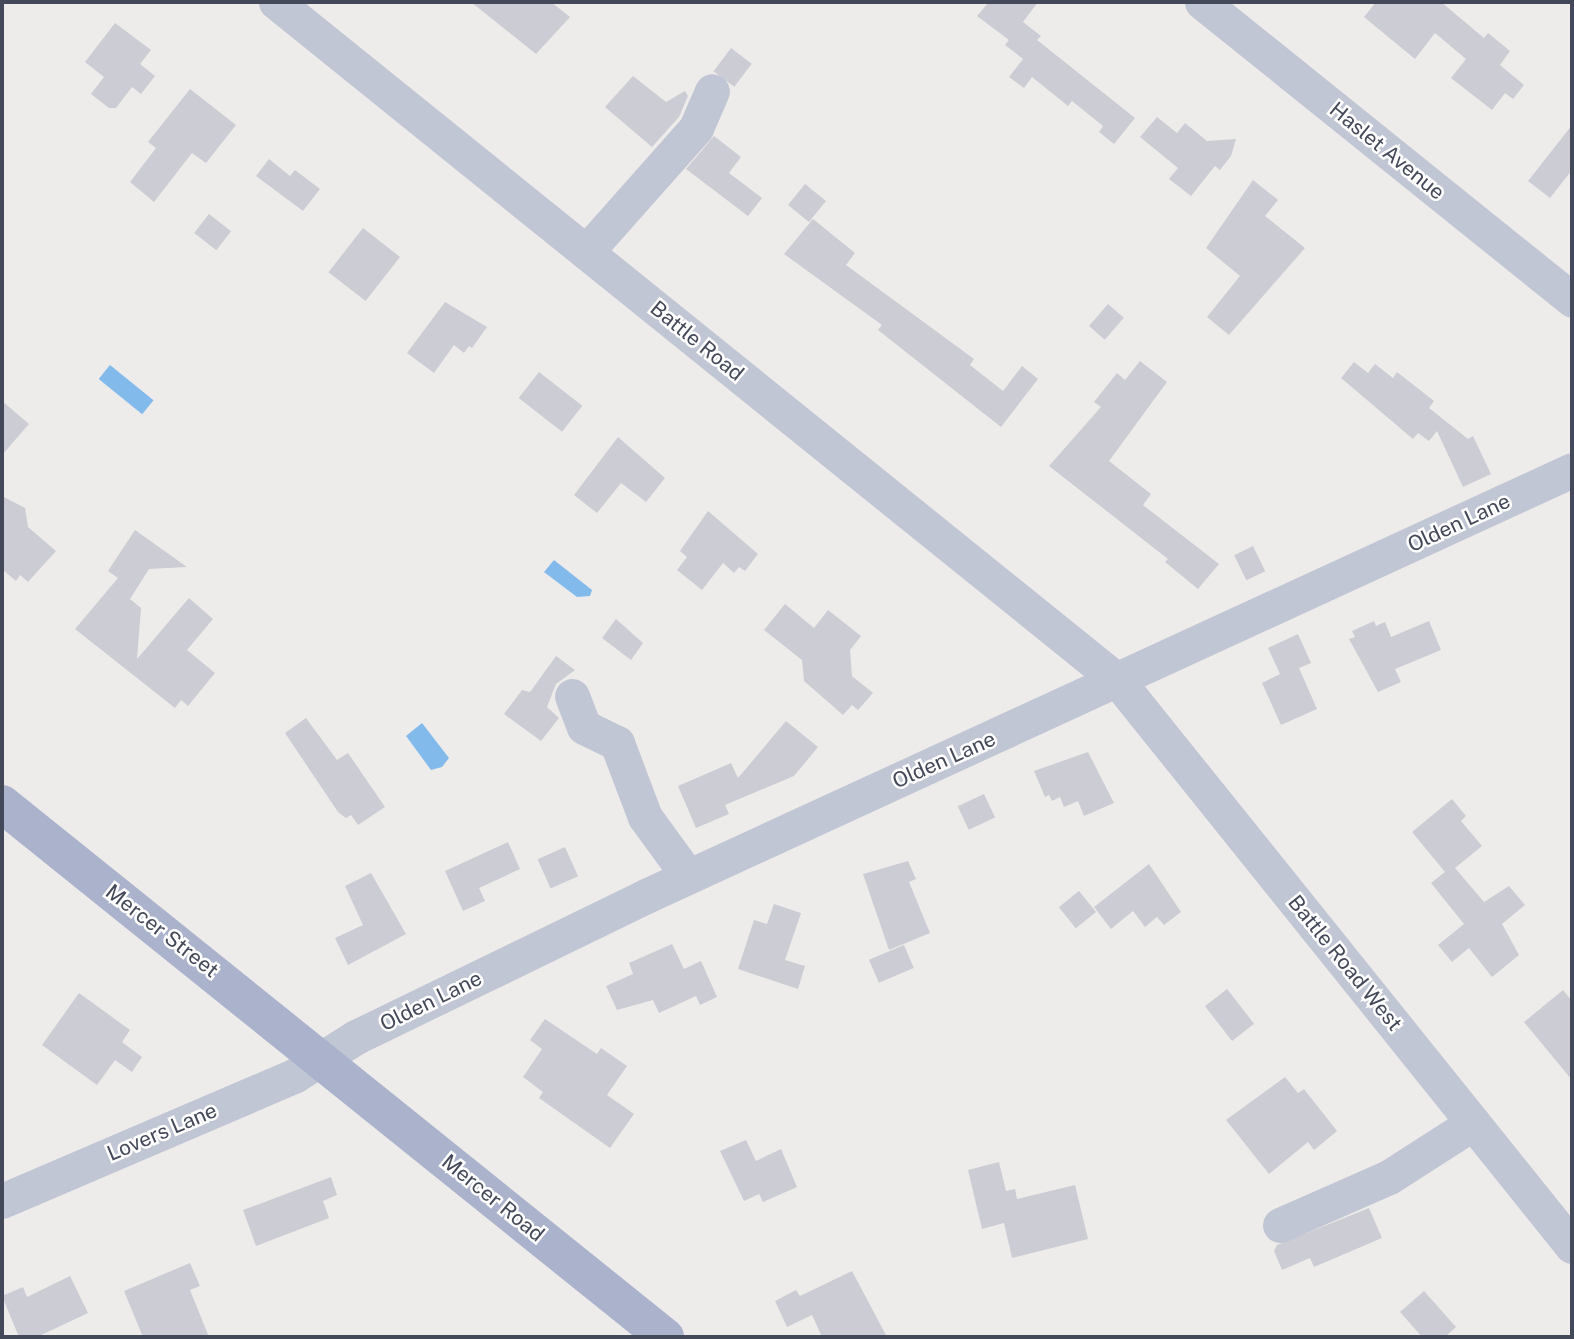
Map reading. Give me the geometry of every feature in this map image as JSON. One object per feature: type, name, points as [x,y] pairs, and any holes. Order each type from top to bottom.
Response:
[{"type":"main road","name":"Mercer Street","points":[[2,804],[321,1059]]},
{"type":"main road","name":"Mercer Road","points":[[321,1059],[665,1337]]},
{"type":"street","name":"Battle Road","points":[[276,2],[1118,681]]},
{"type":"street","name":"Haslet Avenue","points":[[1202,2],[1572,300]]},
{"type":"street","points":[[586,252],[696,128],[712,91]]},
{"type":"street","name":"Olden Lane","points":[[321,1059],[356,1037],[688,876],[1118,681],[1572,470]]},
{"type":"street","name":"Battle Road West","points":[[1118,681],[1572,1246]]},
{"type":"street","points":[[572,696],[584,727],[617,743],[645,817],[688,876]]},
{"type":"street","name":"Lovers Lane","points":[[2,1201],[294,1076],[321,1059]]},
{"type":"street","points":[[1280,1225],[1389,1177],[1473,1123]]},
{"type":"water","points":[[110,365],[154,400],[142,414],[99,379]]},
{"type":"water","points":[[554,560],[592,590],[590,596],[577,597],[544,572]]},
{"type":"water","points":[[422,723],[449,758],[442,767],[431,770],[406,736]]},
{"type":"building","points":[[471,2],[551,2],[570,17],[536,54]]},
{"type":"building","points":[[989,2],[1038,2],[1023,22],[1041,36],[1037,40],[1135,118],[1114,144],[1099,132],[1103,126],[1072,101],[1068,106],[1032,77],[1024,88],[1009,77],[1023,59],[1005,45],[1009,40],[977,16]]},
{"type":"building","points":[[1376,2],[1441,2],[1484,38],[1488,33],[1510,51],[1500,65],[1524,85],[1513,99],[1505,93],[1492,110],[1451,78],[1466,59],[1435,33],[1415,59],[1364,17]]},
{"type":"building","points":[[115,23],[151,50],[140,64],[155,76],[141,94],[132,87],[116,108],[109,108],[91,94],[104,77],[85,62]]},
{"type":"building","points":[[731,48],[752,64],[734,87],[714,71]]},
{"type":"building","points":[[633,76],[666,102],[685,91],[688,96],[679,117],[652,147],[605,107]]},
{"type":"building","points":[[190,89],[236,125],[206,163],[192,153],[154,202],[130,182],[156,148],[148,142]]},
{"type":"building","points":[[1157,117],[1177,133],[1185,123],[1207,141],[1236,139],[1231,156],[1220,170],[1215,166],[1191,196],[1169,179],[1178,168],[1140,137]]},
{"type":"building","points":[[1572,125],[1572,170],[1550,198],[1528,181]]},
{"type":"building","points":[[714,136],[741,157],[729,173],[762,198],[748,216],[686,169]]},
{"type":"building","points":[[269,159],[290,176],[295,170],[320,189],[303,211],[256,176]]},
{"type":"building","points":[[1253,180],[1278,200],[1265,216],[1305,248],[1229,335],[1207,317],[1240,276],[1206,248]]},
{"type":"building","points":[[805,184],[826,201],[809,222],[788,205]]},
{"type":"building","points":[[209,214],[231,231],[216,250],[194,233]]},
{"type":"building","points":[[813,219],[855,253],[846,265],[974,359],[970,365],[1003,391],[1022,366],[1038,379],[1001,427],[878,330],[882,325],[784,254]]},
{"type":"building","points":[[363,228],[400,257],[366,301],[329,272]]},
{"type":"building","points":[[445,302],[487,327],[472,348],[469,346],[464,353],[454,345],[434,373],[407,353]]},
{"type":"building","points":[[1108,304],[1124,318],[1105,340],[1089,326]]},
{"type":"building","points":[[1140,361],[1167,382],[1109,461],[1151,494],[1143,505],[1219,564],[1198,589],[1165,562],[1168,559],[1049,466],[1101,407],[1094,402],[1117,373],[1125,380]]},
{"type":"building","points":[[1354,362],[1368,373],[1375,364],[1393,378],[1397,372],[1434,401],[1429,408],[1468,439],[1473,436],[1491,474],[1463,487],[1437,431],[1429,441],[1418,433],[1413,439],[1341,378]]},
{"type":"building","points":[[539,372],[582,406],[562,432],[519,398]]},
{"type":"building","points":[[2,401],[29,424],[2,455]]},
{"type":"building","points":[[618,437],[665,478],[646,502],[621,483],[597,513],[574,495]]},
{"type":"building","points":[[2,496],[25,508],[28,527],[56,551],[28,582],[20,575],[16,581],[2,569]]},
{"type":"building","points":[[708,511],[758,554],[745,571],[739,567],[734,573],[723,563],[702,590],[677,570],[687,557],[680,551]]},
{"type":"building","points":[[135,530],[187,567],[149,569],[130,599],[141,608],[137,659],[189,598],[213,619],[187,650],[215,673],[188,706],[181,700],[175,708],[75,629],[118,578],[108,571]]},
{"type":"building","points":[[1253,546],[1265,571],[1246,580],[1234,555]]},
{"type":"building","points":[[785,604],[814,628],[828,610],[861,636],[850,650],[852,676],[873,693],[858,710],[852,705],[843,715],[804,681],[802,660],[764,630]]},
{"type":"building","points":[[616,619],[643,643],[631,660],[602,638]]},
{"type":"building","points":[[1374,621],[1376,626],[1385,622],[1391,637],[1429,621],[1441,650],[1395,669],[1401,682],[1378,692],[1349,639],[1355,637],[1352,631]]},
{"type":"building","points":[[1298,634],[1311,663],[1299,668],[1317,709],[1281,725],[1262,683],[1280,674],[1268,648]]},
{"type":"building","points":[[556,656],[575,670],[556,684],[547,707],[559,718],[541,741],[504,714],[522,690],[530,692]]},
{"type":"building","points":[[306,718],[337,760],[348,753],[385,807],[358,825],[351,815],[346,818],[338,812],[285,733]]},
{"type":"building","points":[[786,721],[818,747],[794,776],[725,805],[729,814],[696,828],[678,786],[731,763],[738,778]]},
{"type":"building","points":[[1088,752],[1114,803],[1084,816],[1078,801],[1064,807],[1060,797],[1052,801],[1049,795],[1045,797],[1034,771]]},
{"type":"building","points":[[984,794],[995,818],[969,830],[958,806]]},
{"type":"building","points":[[1452,799],[1466,816],[1461,821],[1482,846],[1455,868],[1484,902],[1509,886],[1525,905],[1502,924],[1519,955],[1492,977],[1469,948],[1452,962],[1438,945],[1464,924],[1431,883],[1445,872],[1412,832]]},
{"type":"building","points":[[508,842],[520,869],[479,888],[485,901],[463,911],[445,871]]},
{"type":"building","points":[[565,847],[578,876],[551,888],[538,859]]},
{"type":"building","points":[[908,861],[916,879],[909,882],[930,933],[889,950],[863,874]]},
{"type":"building","points":[[1149,864],[1181,912],[1164,925],[1157,917],[1145,927],[1133,911],[1111,929],[1094,907]]},
{"type":"building","points":[[371,873],[406,934],[348,965],[335,938],[363,925],[345,886]]},
{"type":"building","points":[[1079,891],[1096,912],[1076,928],[1059,907]]},
{"type":"building","points":[[774,904],[801,913],[785,960],[805,966],[798,989],[738,969],[754,920],[767,924]]},
{"type":"building","points":[[672,944],[684,969],[701,961],[717,997],[700,1005],[696,996],[659,1013],[653,1000],[617,1010],[606,986],[633,974],[629,963]]},
{"type":"building","points":[[904,945],[914,968],[879,983],[869,960]]},
{"type":"building","points":[[1227,989],[1254,1024],[1232,1041],[1205,1006]]},
{"type":"building","points":[[1563,990],[1572,1001],[1572,1080],[1524,1022]]},
{"type":"building","points":[[79,993],[130,1030],[122,1042],[142,1057],[132,1072],[115,1060],[97,1085],[42,1045]]},
{"type":"building","points":[[545,1019],[597,1054],[601,1048],[627,1066],[607,1095],[634,1114],[610,1148],[539,1098],[543,1092],[523,1077],[542,1049],[530,1040]]},
{"type":"building","points":[[1285,1077],[1298,1093],[1304,1089],[1337,1131],[1314,1150],[1308,1142],[1269,1174],[1226,1120]]},
{"type":"building","points":[[746,1140],[756,1161],[781,1149],[797,1187],[763,1202],[759,1194],[744,1201],[720,1151]]},
{"type":"building","points":[[999,1162],[1006,1191],[1015,1189],[1017,1199],[1075,1185],[1088,1239],[1012,1258],[1004,1223],[982,1229],[968,1170]]},
{"type":"building","points":[[331,1177],[337,1195],[323,1201],[329,1218],[256,1246],[243,1210]]},
{"type":"building","points":[[1369,1208],[1382,1238],[1314,1267],[1310,1258],[1282,1270],[1274,1251],[1277,1245]]},
{"type":"building","points":[[190,1263],[200,1286],[190,1290],[209,1337],[143,1337],[124,1291]]},
{"type":"building","points":[[852,1271],[887,1337],[822,1337],[812,1315],[787,1327],[775,1301],[796,1290],[800,1296]]},
{"type":"building","points":[[70,1276],[88,1313],[37,1337],[19,1337],[2,1296],[23,1287],[27,1297]]},
{"type":"building","points":[[1424,1291],[1456,1327],[1445,1337],[1422,1337],[1400,1312]]}]
